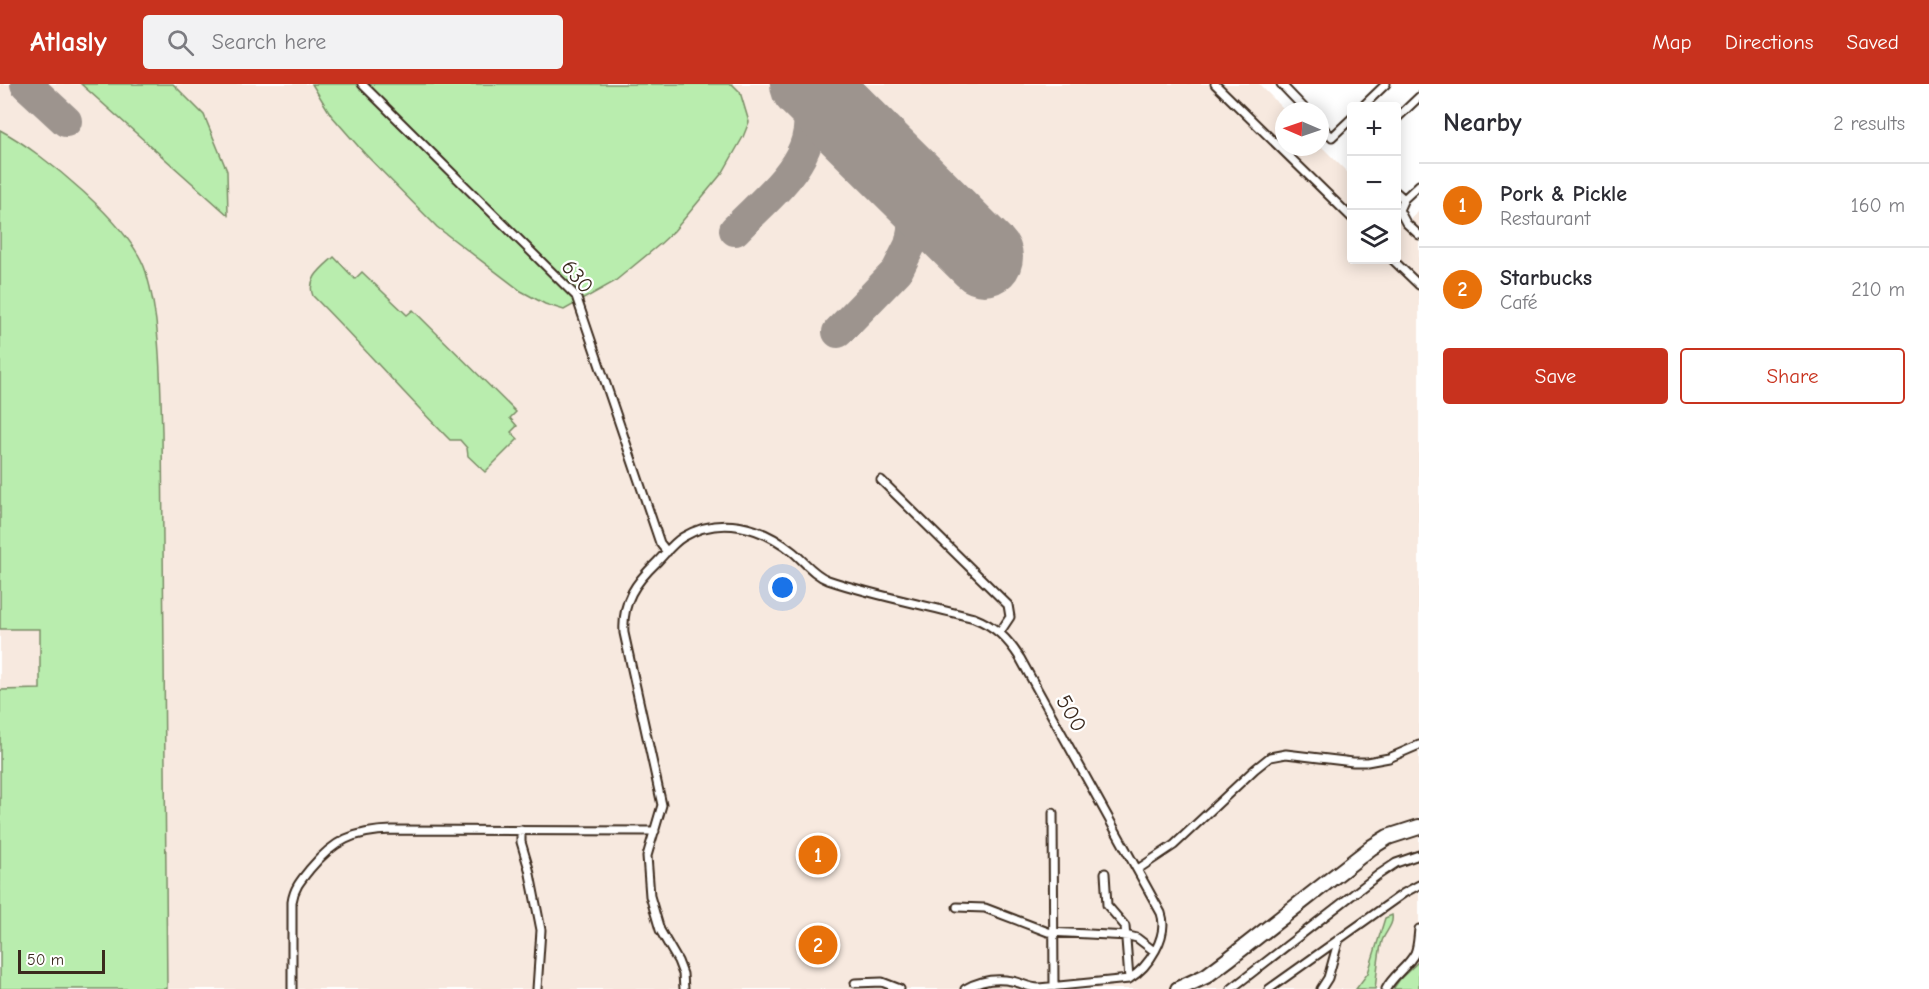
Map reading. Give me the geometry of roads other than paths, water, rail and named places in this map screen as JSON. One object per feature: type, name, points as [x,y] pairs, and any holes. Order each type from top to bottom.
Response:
[{"type":"street","points":[[1178,989],[1206,975],[1230,958],[1372,847],[1388,837],[1419,826]]},
{"type":"lane","name":"630","points":[[362,84],[576,296],[660,543],[667,552]]},
{"type":"lane","points":[[1215,84],[1347,213]]},
{"type":"lane","points":[[1281,84],[1298,102]]},
{"type":"lane","points":[[1367,102],[1386,84]]},
{"type":"lane","points":[[1401,114],[1419,97]]},
{"type":"lane","points":[[1329,134],[1332,137],[1347,123]]},
{"type":"lane","points":[[1419,184],[1404,200],[1399,210],[1406,223],[1419,235]]},
{"type":"lane","points":[[1401,197],[1404,200]]},
{"type":"lane","points":[[1397,264],[1419,285]]},
{"type":"lane","points":[[881,480],[1008,605],[1010,617],[1000,632]]},
{"type":"lane","name":"500","points":[[684,989],[683,974],[660,930],[650,896],[647,856],[662,805],[626,641],[624,618],[632,590],[646,572],[681,538],[697,530],[725,524],[738,525],[776,540],[824,578],[980,620],[1000,632],[1020,658],[1161,913],[1163,933],[1154,951]]},
{"type":"lane","points":[[1138,869],[1174,845],[1270,757],[1286,754],[1367,762],[1396,756],[1419,745]]},
{"type":"lane","points":[[1053,813],[1054,987]]},
{"type":"lane","points":[[521,830],[521,842],[529,869],[541,937],[537,989]]},
{"type":"lane","points":[[292,989],[293,893],[296,886],[320,857],[335,844],[354,834],[375,831],[655,831]]},
{"type":"lane","points":[[1231,989],[1383,872],[1396,863],[1419,855]]},
{"type":"lane","points":[[1105,873],[1107,905],[1123,921],[1129,980]]},
{"type":"lane","points":[[1269,989],[1404,893],[1419,885]]},
{"type":"lane","points":[[957,907],[985,908],[1041,931],[1126,935],[1137,938],[1154,951],[1140,971],[1129,980],[1033,988],[1013,981],[999,980],[977,983],[965,989]]},
{"type":"lane","points":[[1386,989],[1414,956],[1419,928]]},
{"type":"lane","points":[[1321,989],[1328,978],[1339,939]]},
{"type":"lane","points":[[999,980],[999,989]]},
{"type":"lane","points":[[855,983],[882,982],[900,989]]},
{"type":"place","name":"Pork & Pickle","points":[[818,855]]},
{"type":"place","name":"Starbucks","points":[[818,945]]}]
